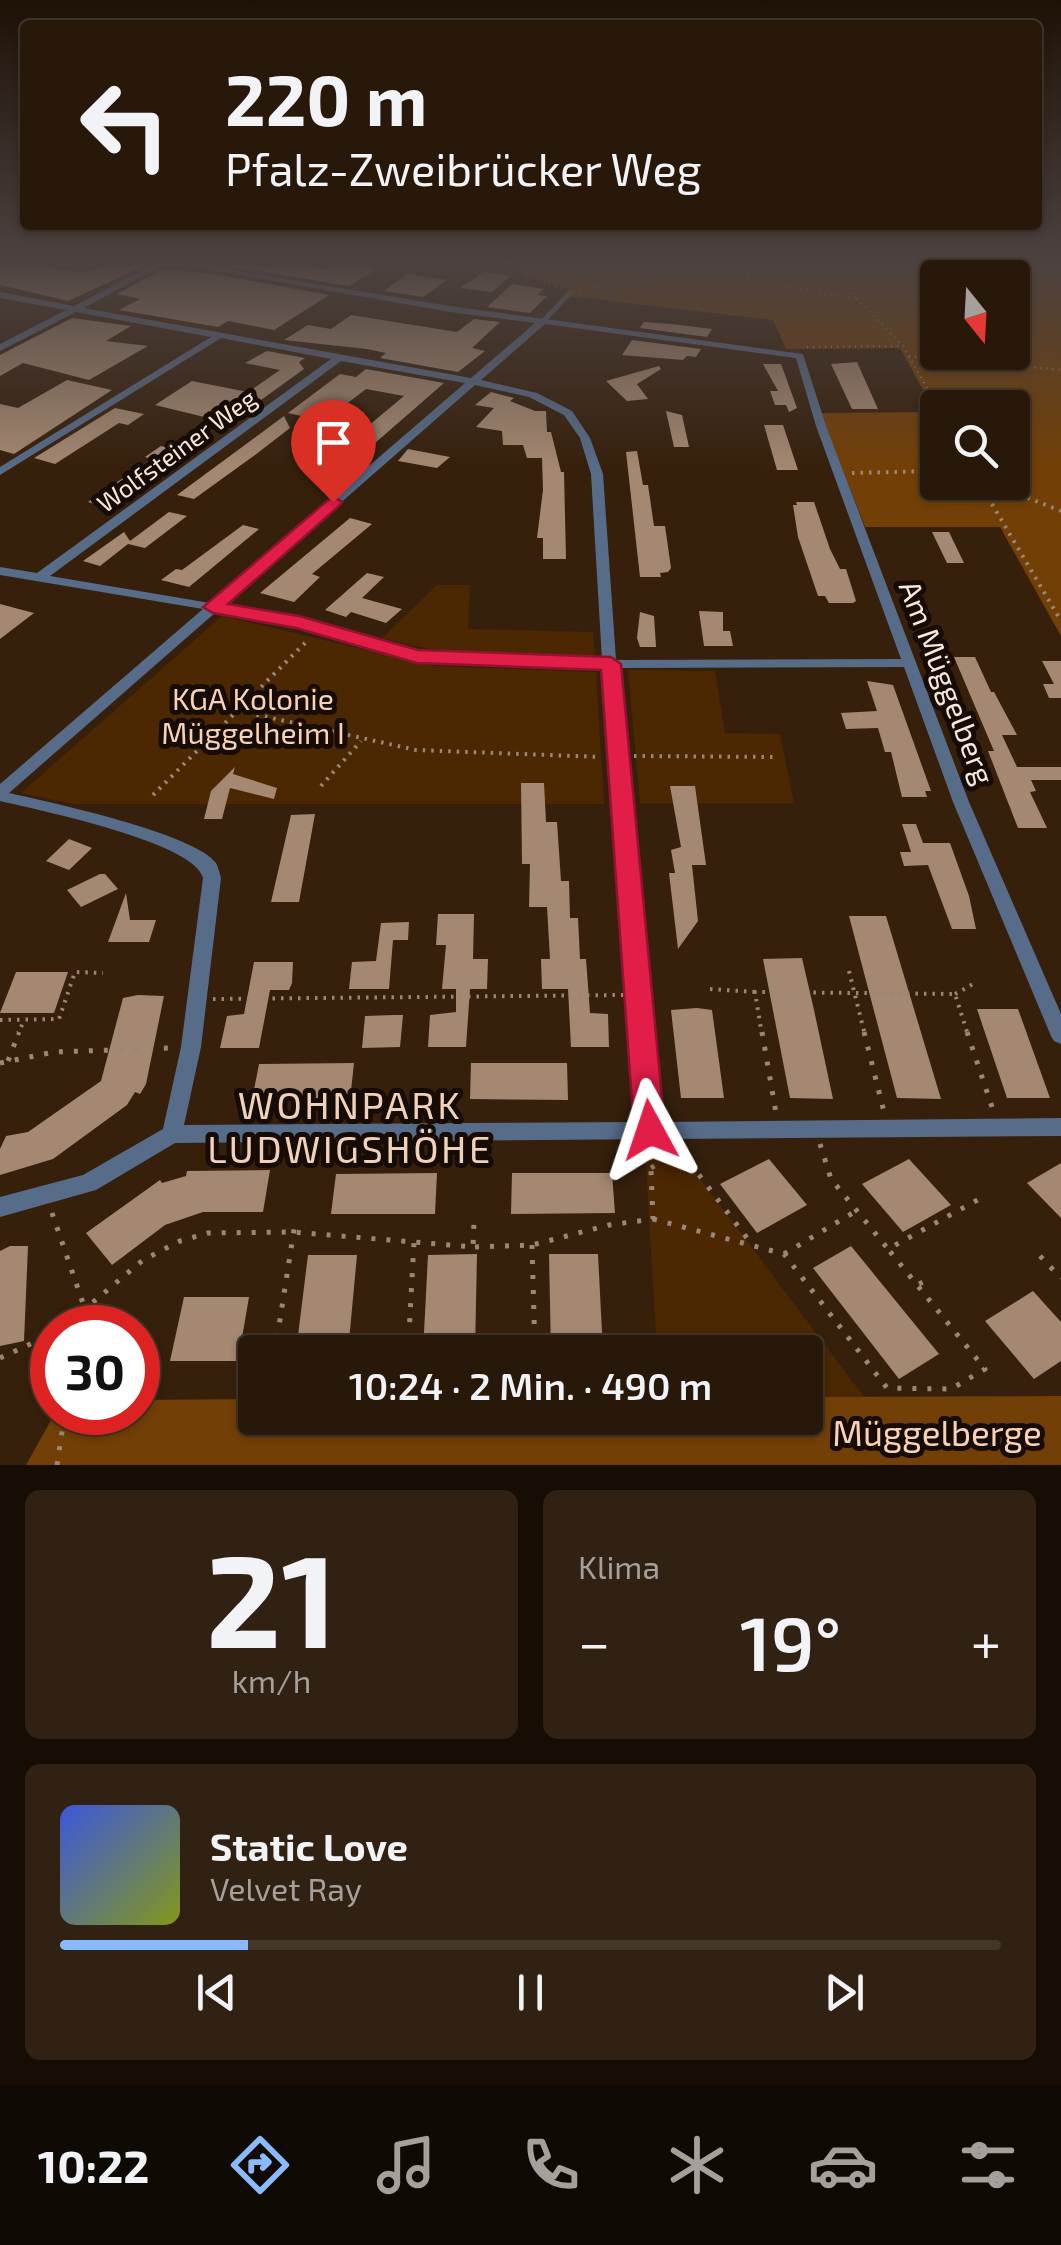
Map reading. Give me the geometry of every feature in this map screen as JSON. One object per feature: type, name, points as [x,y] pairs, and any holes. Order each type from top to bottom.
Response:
[{"type":"street","points":[[0,348],[30,332]]},
{"type":"street","points":[[199,332],[472,382],[556,404],[585,438],[596,474],[650,1138]]},
{"type":"street","points":[[3,787],[530,332]]},
{"type":"street","points":[[627,332],[789,352]]},
{"type":"street","points":[[0,472],[218,336]]},
{"type":"street","name":"Am Müggelberg","points":[[789,352],[802,358],[839,473],[909,664],[1005,911],[1021,948],[1030,956],[1061,1036]]},
{"type":"street","name":"Wolfsteiner Weg","points":[[39,578],[338,358]]},
{"type":"street","points":[[0,571],[299,622],[417,656],[611,664],[909,664]]},
{"type":"street","points":[[3,787],[186,849],[209,866],[212,878],[198,999],[172,1134]]},
{"type":"street","points":[[0,1208],[88,1183],[172,1134],[650,1138],[779,1129],[1061,1127]]},
{"type":"path","points":[[889,332],[902,346],[928,390]]},
{"type":"path","points":[[789,352],[807,348],[902,346]]},
{"type":"path","points":[[908,356],[1061,370]]},
{"type":"path","points":[[839,473],[920,471]]},
{"type":"path","points":[[1030,498],[1061,510]]},
{"type":"path","points":[[990,500],[1061,621]]},
{"type":"path","points":[[153,795],[310,637]]},
{"type":"path","points":[[240,711],[362,741],[454,754],[601,757]]},
{"type":"path","points":[[321,786],[362,741]]},
{"type":"path","points":[[634,756],[778,757]]},
{"type":"path","points":[[849,970],[888,1129]]},
{"type":"path","points":[[0,1020],[59,1019],[75,972],[103,974]]},
{"type":"path","points":[[710,989],[955,994],[975,983]]},
{"type":"path","points":[[755,992],[779,1129]]},
{"type":"path","points":[[955,994],[998,1129]]},
{"type":"path","points":[[198,999],[638,996]]},
{"type":"path","points":[[4,1062],[24,1020]]},
{"type":"path","points":[[4,1062],[54,1052],[191,1047]]},
{"type":"path","points":[[89,1305],[142,1260],[180,1241],[208,1233],[294,1232],[473,1247],[532,1245],[609,1224],[654,1219],[784,1254],[887,1388],[950,1389],[985,1369],[830,1179],[816,1129]]},
{"type":"path","points":[[650,1138],[654,1219]]},
{"type":"path","points":[[650,1168],[684,1146],[687,1159],[753,1246]]},
{"type":"path","points":[[888,1248],[983,1197]]},
{"type":"path","points":[[784,1254],[856,1211]]},
{"type":"path","points":[[52,1213],[83,1305]]},
{"type":"path","points":[[473,1247],[474,1221]]},
{"type":"path","points":[[277,1335],[295,1223]]},
{"type":"path","points":[[409,1335],[414,1242]]},
{"type":"path","points":[[532,1245],[535,1335]]},
{"type":"path","points":[[1040,1256],[1061,1278]]},
{"type":"path","points":[[919,1284],[930,1278]]},
{"type":"path","points":[[0,1358],[30,1344]]},
{"type":"path","points":[[58,1465],[62,1435]]},
{"type":"green space","points":[[779,332],[920,332],[920,370],[1030,370],[1030,332],[1061,332],[1061,636],[1000,527],[865,527],[820,413],[920,412],[920,500],[1030,500],[1030,390],[923,390],[900,348],[786,349]]},
{"type":"green space","name":"KGA Kolonie Müggelheim I","points":[[437,585],[470,585],[468,629],[593,632],[595,656],[461,653],[382,638]]},
{"type":"green space","name":"KGA Kolonie Müggelheim I","points":[[222,616],[434,666],[596,672],[604,804],[74,804],[21,793]]},
{"type":"green space","points":[[628,670],[715,671],[725,733],[780,734],[794,803],[640,803]]},
{"type":"green space","points":[[645,1148],[677,1148],[817,1335],[656,1335]]},
{"type":"green space","points":[[823,1342],[864,1397],[823,1397]]},
{"type":"green space","name":"Müggelberge","points":[[1061,1396],[1061,1465],[26,1465],[43,1435],[160,1435],[160,1400],[238,1399],[238,1435],[823,1435],[823,1397]]},
{"type":"building","points":[[44,332],[120,332],[106,341],[148,346],[89,380],[23,363],[0,376],[0,355]]},
{"type":"building","points":[[296,332],[489,332],[472,348],[485,351],[458,372],[380,358],[386,353],[367,349],[284,340]]},
{"type":"building","points":[[673,332],[710,332],[707,337]]},
{"type":"building","points":[[632,340],[701,349],[696,357],[683,360],[622,355]]},
{"type":"building","points":[[267,351],[305,358],[299,362],[304,369],[229,423],[155,405],[192,381],[248,392],[280,370],[245,363]]},
{"type":"building","points":[[857,362],[878,409],[852,409],[831,364]]},
{"type":"building","points":[[763,364],[781,364],[797,408],[789,412],[786,405],[775,405],[770,391],[778,391]]},
{"type":"building","points":[[659,366],[661,369],[637,384],[648,399],[627,401],[606,381]]},
{"type":"building","points":[[366,369],[444,383],[336,477],[313,472],[404,396],[366,389],[324,421],[288,413],[340,374],[356,377]]},
{"type":"building","points":[[67,380],[112,390],[14,454],[0,450],[0,404],[18,408]]},
{"type":"building","points":[[491,392],[514,398],[510,401],[535,411],[546,411],[547,432],[551,432],[564,472],[566,559],[543,559],[543,538],[537,538],[542,458],[527,458],[523,445],[503,445],[502,431],[476,427],[494,408],[475,405]]},
{"type":"building","points":[[115,408],[144,414],[128,425],[119,423],[55,464],[34,458]]},
{"type":"building","points":[[666,411],[682,415],[689,447],[674,447]]},
{"type":"building","points":[[284,416],[290,428],[255,455],[194,499],[177,495]]},
{"type":"building","points":[[764,425],[783,425],[798,470],[777,470]]},
{"type":"building","points":[[161,446],[187,452],[106,507],[88,502],[151,459],[145,457]]},
{"type":"building","points":[[408,449],[450,457],[437,468],[398,461]]},
{"type":"building","points":[[637,451],[643,485],[648,485],[654,526],[665,526],[671,568],[660,573],[661,577],[640,577],[626,452]]},
{"type":"building","points":[[814,502],[830,549],[840,569],[846,569],[856,601],[853,603],[829,603],[825,596],[818,596],[798,537],[793,505]]},
{"type":"building","points":[[169,512],[187,516],[145,548],[128,544],[100,566],[83,561],[124,532],[130,541]]},
{"type":"building","points":[[350,518],[372,524],[312,574],[320,577],[294,602],[260,593]]},
{"type":"building","points":[[243,525],[259,529],[189,587],[161,580],[176,569],[182,570]]},
{"type":"building","points":[[932,532],[949,532],[964,563],[947,563]]},
{"type":"building","points":[[367,573],[384,577],[362,598],[402,609],[386,623],[351,612],[346,617],[325,610]]},
{"type":"building","points":[[0,604],[34,613],[0,639]]},
{"type":"building","points":[[699,611],[723,612],[723,631],[730,631],[733,646],[704,646]]},
{"type":"building","points":[[640,612],[654,616],[656,647],[640,647]]},
{"type":"building","points":[[954,657],[975,657],[1017,735],[1002,735],[1017,767],[1061,767],[1061,780],[1031,780],[1036,791],[1030,792],[1047,828],[1018,828],[988,751],[994,751]]},
{"type":"building","points":[[1042,661],[1061,661],[1061,698],[1049,698],[1043,684],[1054,684]]},
{"type":"building","points":[[867,681],[893,685],[931,791],[925,791],[927,797],[902,797],[891,752],[885,752],[878,728],[846,729],[841,713],[877,711]]},
{"type":"building","points":[[235,767],[233,774],[277,788],[274,799],[230,788],[222,819],[204,819],[211,791]]},
{"type":"building","points":[[521,783],[544,783],[546,822],[557,822],[561,881],[569,881],[570,918],[578,918],[580,959],[586,959],[590,1013],[608,1014],[609,1047],[571,1047],[568,989],[542,989],[541,959],[550,959],[547,907],[529,907],[530,864],[522,864]]},
{"type":"building","points":[[670,786],[695,786],[706,865],[692,865],[698,921],[678,949],[669,873],[675,873],[671,850],[681,847]]},
{"type":"building","points":[[315,814],[299,902],[271,902],[291,815]]},
{"type":"building","points":[[902,824],[916,824],[923,843],[950,843],[976,929],[952,929],[928,865],[904,866],[900,852],[911,852]]},
{"type":"building","points":[[69,839],[92,848],[69,870],[46,861]]},
{"type":"building","points":[[105,874],[118,889],[81,907],[67,890]]},
{"type":"building","points":[[126,893],[130,920],[156,920],[149,942],[108,942]]},
{"type":"building","points":[[438,914],[474,914],[473,959],[488,959],[487,989],[470,989],[466,1047],[428,1047],[430,1015],[456,1012],[456,989],[442,989],[446,945],[436,945]]},
{"type":"building","points":[[849,916],[886,916],[941,1099],[897,1098]]},
{"type":"building","points":[[409,922],[408,940],[393,940],[389,989],[349,989],[352,962],[376,961],[381,923]]},
{"type":"building","points":[[802,958],[833,1099],[790,1098],[763,959]]},
{"type":"building","points":[[254,962],[293,962],[292,983],[289,990],[270,990],[259,1048],[220,1048],[227,1016],[244,1014]]},
{"type":"building","points":[[16,972],[68,972],[54,1013],[0,1013]]},
{"type":"building","points":[[164,996],[146,1084],[140,1094],[135,1092],[127,1105],[53,1159],[0,1175],[0,1149],[6,1136],[28,1132],[101,1081],[123,998]]},
{"type":"building","points":[[977,1009],[1018,1009],[1050,1098],[1007,1098]]},
{"type":"building","points":[[671,1010],[712,1010],[724,1098],[681,1098]]},
{"type":"building","points":[[403,1015],[400,1047],[362,1048],[365,1016]]},
{"type":"building","points":[[354,1063],[350,1100],[252,1100],[259,1064]]},
{"type":"building","points":[[471,1063],[567,1063],[568,1100],[470,1099]]},
{"type":"building","points":[[769,1159],[807,1205],[757,1233],[720,1184]]},
{"type":"building","points":[[909,1159],[951,1205],[903,1232],[862,1184]]},
{"type":"building","points":[[1061,1163],[1061,1218],[1027,1183]]},
{"type":"building","points":[[270,1170],[263,1212],[203,1212],[165,1225],[112,1265],[86,1233],[160,1180],[162,1183],[186,1176],[187,1171]]},
{"type":"building","points":[[437,1173],[435,1214],[331,1214],[336,1174]]},
{"type":"building","points":[[512,1173],[612,1173],[615,1213],[511,1214]]},
{"type":"building","points":[[10,1246],[28,1246],[24,1341],[0,1346],[0,1251]]},
{"type":"building","points":[[851,1246],[939,1354],[899,1379],[813,1268]]},
{"type":"building","points":[[477,1254],[475,1335],[424,1335],[428,1255]]},
{"type":"building","points":[[549,1254],[598,1254],[602,1335],[551,1335]]},
{"type":"building","points":[[308,1255],[357,1255],[350,1335],[298,1335]]},
{"type":"building","points":[[1033,1291],[1061,1322],[1061,1361],[1034,1379],[985,1321]]},
{"type":"building","points":[[184,1297],[249,1297],[242,1335],[238,1335],[238,1361],[170,1361]]},
{"type":"district","name":"WOHNPARK LUDWIGSHÖHE","points":[[350,1126]]},
{"type":"route","points":[[333,502],[213,607],[299,622],[417,656],[611,664],[616,760],[650,1130]]}]
